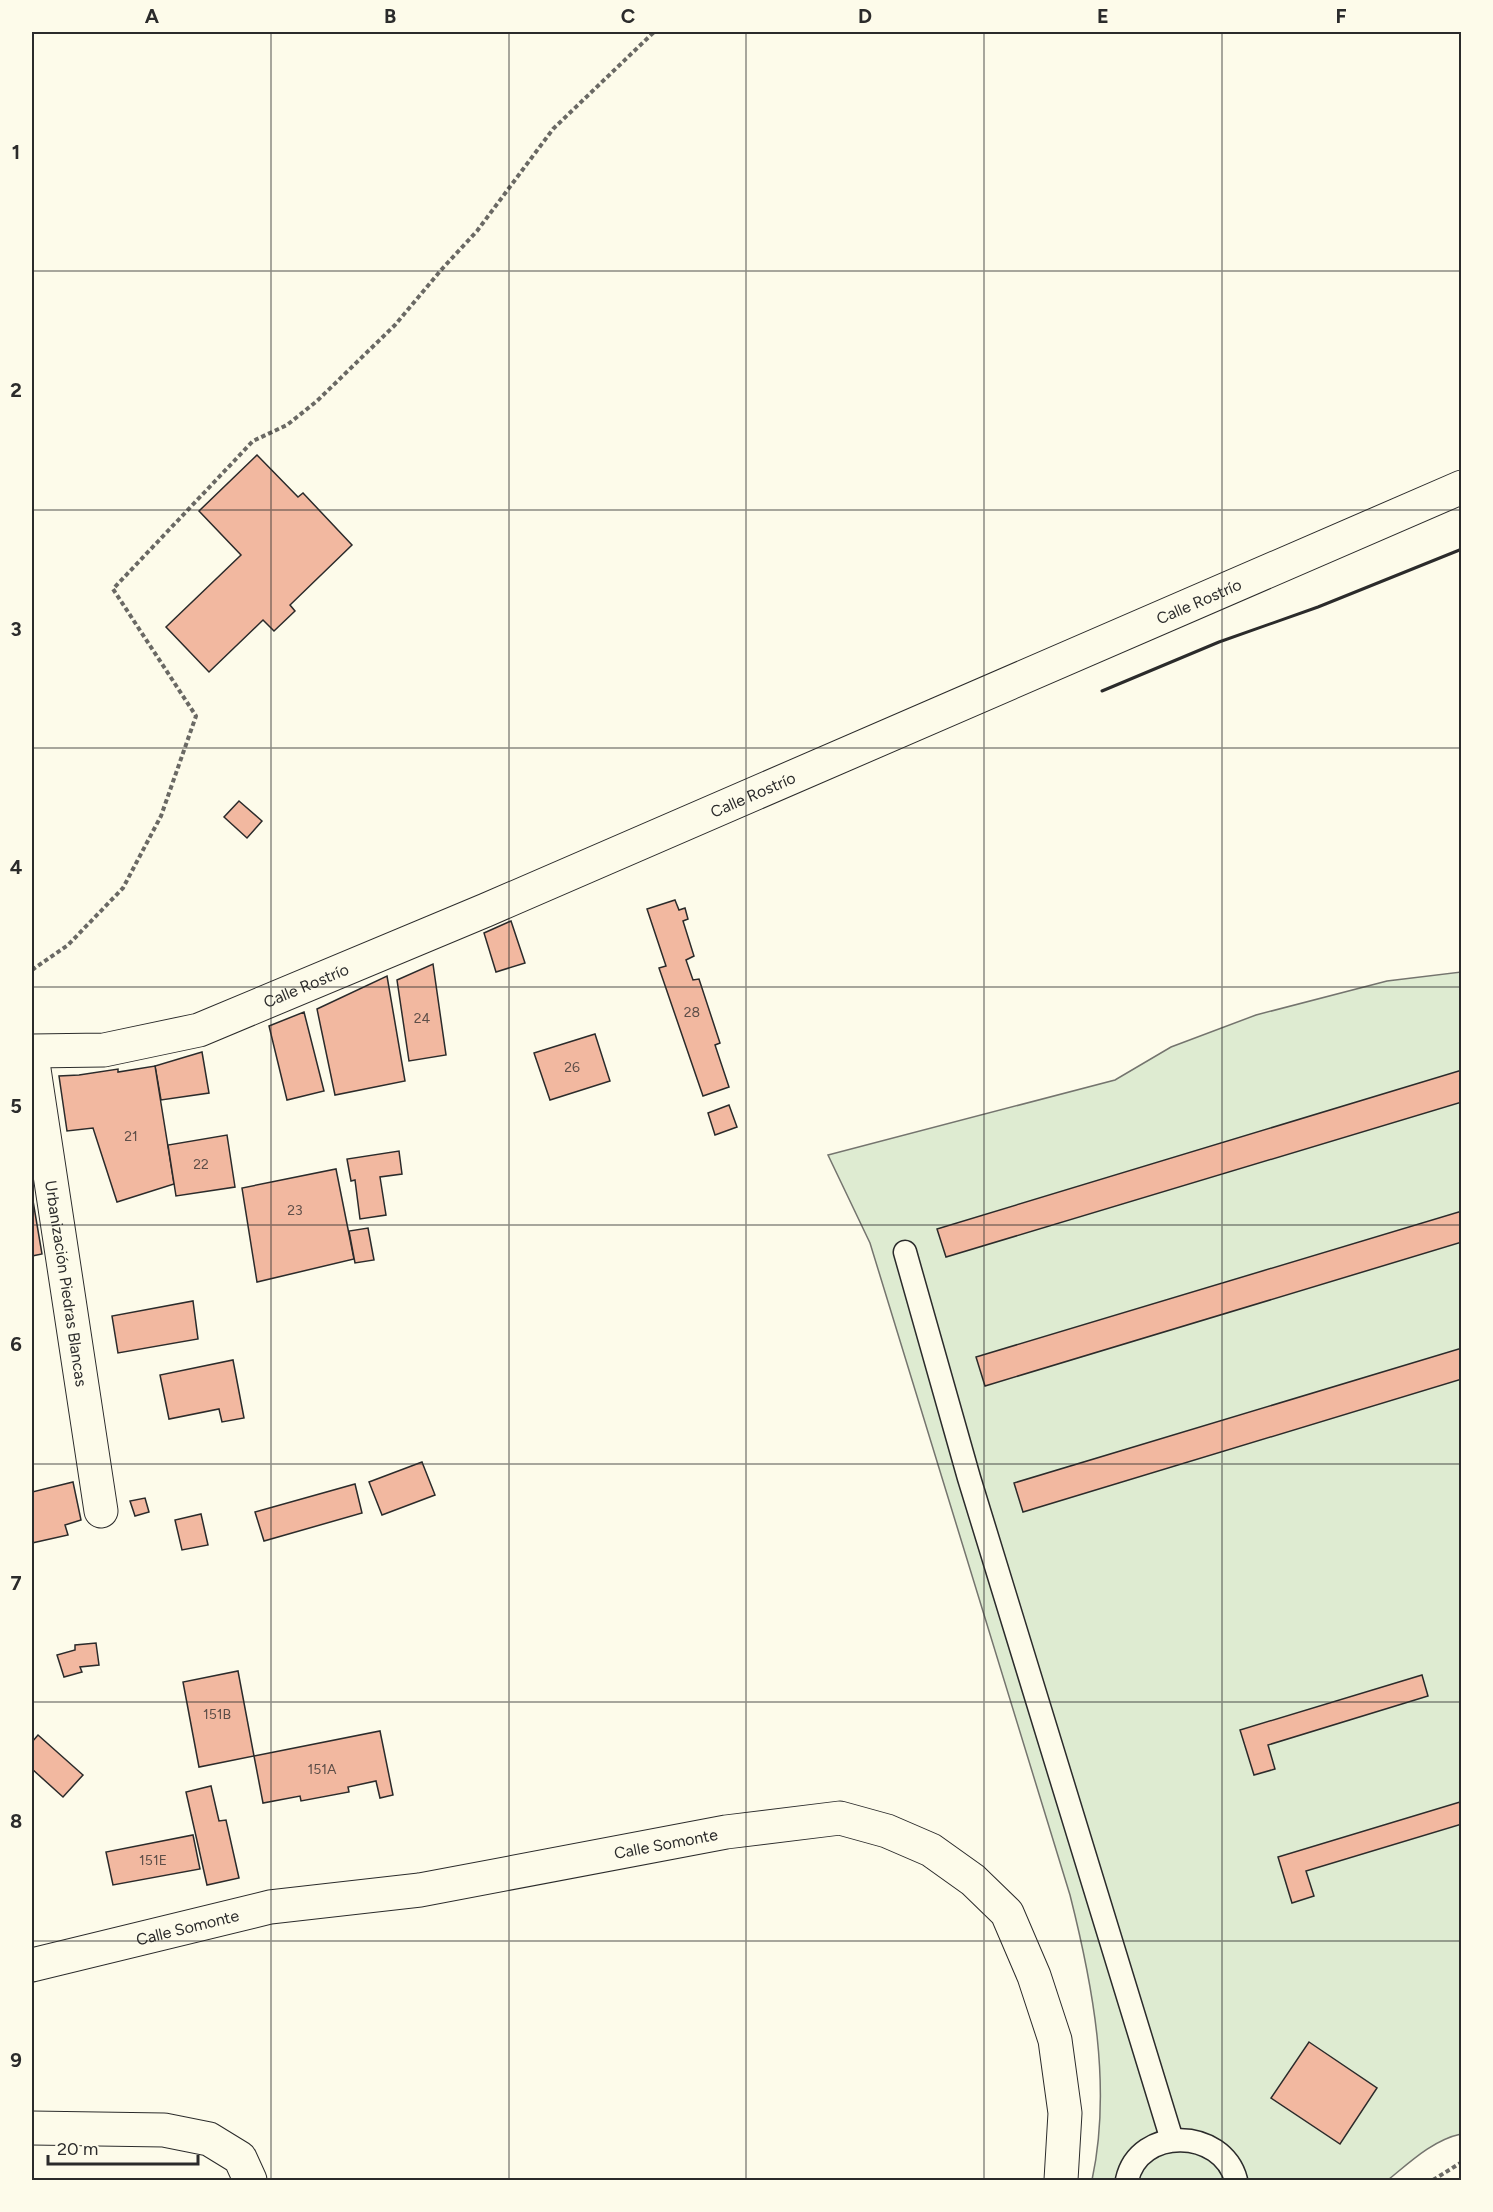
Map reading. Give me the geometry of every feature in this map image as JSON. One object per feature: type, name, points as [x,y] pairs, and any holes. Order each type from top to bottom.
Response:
[{"type":"street","name":"Calle Rostrío","points":[[32,1054],[104,1050],[199,1030],[486,910],[1461,487]]},
{"type":"street","name":"Urbanización Piedras Blancas","points":[[32,1054],[101,1511]]},
{"type":"street","name":"Calle Somonte","points":[[32,1965],[270,1907],[420,1890],[726,1832],[840,1818],[887,1831],[931,1850],[973,1880],[1007,1913],[1034,1976],[1054,2040],[1065,2113],[1061,2181]]},
{"type":"street","points":[[32,2128],[164,2130],[209,2139],[240,2158],[250,2181]]},
{"type":"lane","points":[[905,1252],[969,1478],[1172,2140]]},
{"type":"lane","points":[[1127,2181],[1139,2158],[1154,2146],[1172,2140],[1191,2140],[1209,2145],[1224,2157],[1236,2181]]},
{"type":"path","points":[[32,970],[68,945],[123,888],[161,816],[196,716],[113,589],[253,441],[288,425],[317,401],[395,325],[477,231],[553,129],[654,32]]},
{"type":"path","points":[[1433,2181],[1461,2162]]},
{"type":"green space","points":[[1461,972],[1461,2134],[1431,2146],[1388,2180],[1092,2180],[1098,2145],[1100,2073],[1086,1965],[1070,1895],[870,1243],[828,1155],[1115,1080],[1171,1047],[1256,1015],[1387,981]]},
{"type":"building","points":[[257,455],[298,497],[303,493],[352,545],[290,605],[295,611],[274,631],[263,620],[209,672],[166,627],[241,555],[199,511]]},
{"type":"building","points":[[239,801],[262,821],[247,838],[224,817]]},
{"type":"building","points":[[675,900],[679,910],[685,908],[688,919],[683,921],[694,956],[686,960],[693,980],[699,979],[720,1043],[715,1045],[729,1087],[703,1096],[659,968],[666,966],[647,909]]},
{"type":"building","points":[[511,921],[525,963],[496,972],[484,933]]},
{"type":"building","points":[[433,964],[446,1055],[409,1061],[397,980]]},
{"type":"building","points":[[387,976],[405,1081],[335,1095],[317,1009]]},
{"type":"building","points":[[304,1012],[324,1091],[287,1100],[269,1026]]},
{"type":"building","points":[[595,1034],[610,1081],[550,1100],[534,1053]]},
{"type":"building","points":[[202,1052],[209,1093],[161,1100],[155,1066]]},
{"type":"building","points":[[155,1066],[174,1184],[117,1202],[93,1128],[67,1131],[59,1076],[118,1069],[118,1072]]},
{"type":"building","points":[[1462,1070],[1462,1102],[946,1257],[937,1229]]},
{"type":"building","points":[[729,1105],[737,1127],[715,1135],[708,1113]]},
{"type":"building","points":[[227,1135],[235,1187],[176,1196],[168,1145]]},
{"type":"building","points":[[399,1151],[402,1174],[380,1177],[386,1215],[360,1219],[355,1180],[351,1181],[347,1159]]},
{"type":"building","points":[[336,1169],[354,1259],[257,1282],[242,1188]]},
{"type":"building","points":[[32,1195],[42,1254],[32,1256]]},
{"type":"building","points":[[1462,1211],[1462,1242],[985,1386],[976,1357]]},
{"type":"building","points":[[368,1228],[374,1260],[355,1263],[349,1231]]},
{"type":"building","points":[[193,1301],[198,1339],[118,1353],[112,1316]]},
{"type":"building","points":[[1462,1348],[1462,1379],[1023,1512],[1014,1483]]},
{"type":"building","points":[[233,1360],[244,1418],[222,1422],[219,1409],[169,1419],[160,1375]]},
{"type":"building","points":[[422,1462],[435,1495],[382,1515],[369,1482]]},
{"type":"building","points":[[73,1482],[81,1520],[65,1525],[68,1535],[32,1543],[32,1492]]},
{"type":"building","points":[[355,1484],[362,1513],[264,1541],[255,1512]]},
{"type":"building","points":[[145,1498],[149,1512],[135,1516],[130,1501]]},
{"type":"building","points":[[201,1514],[208,1545],[182,1550],[175,1520]]},
{"type":"building","points":[[96,1643],[99,1665],[80,1667],[82,1672],[64,1677],[57,1655],[75,1650],[75,1645]]},
{"type":"building","points":[[238,1671],[254,1756],[199,1767],[183,1682]]},
{"type":"building","points":[[1422,1675],[1428,1696],[1268,1745],[1275,1769],[1254,1775],[1240,1730]]},
{"type":"building","points":[[380,1731],[393,1795],[380,1798],[376,1781],[348,1787],[349,1792],[301,1801],[300,1796],[263,1803],[254,1756]]},
{"type":"building","points":[[38,1735],[83,1775],[63,1797],[32,1769],[32,1742]]},
{"type":"building","points":[[211,1786],[219,1821],[226,1820],[239,1878],[207,1885],[186,1792]]},
{"type":"building","points":[[1460,1802],[1462,1824],[1306,1871],[1314,1896],[1292,1903],[1278,1857]]},
{"type":"building","points":[[193,1835],[200,1869],[113,1885],[106,1852]]},
{"type":"building","points":[[1309,2042],[1377,2088],[1340,2144],[1271,2098]]},
{"type":"wall","points":[[1102,691],[1219,642],[1318,607],[1462,549]]}]
